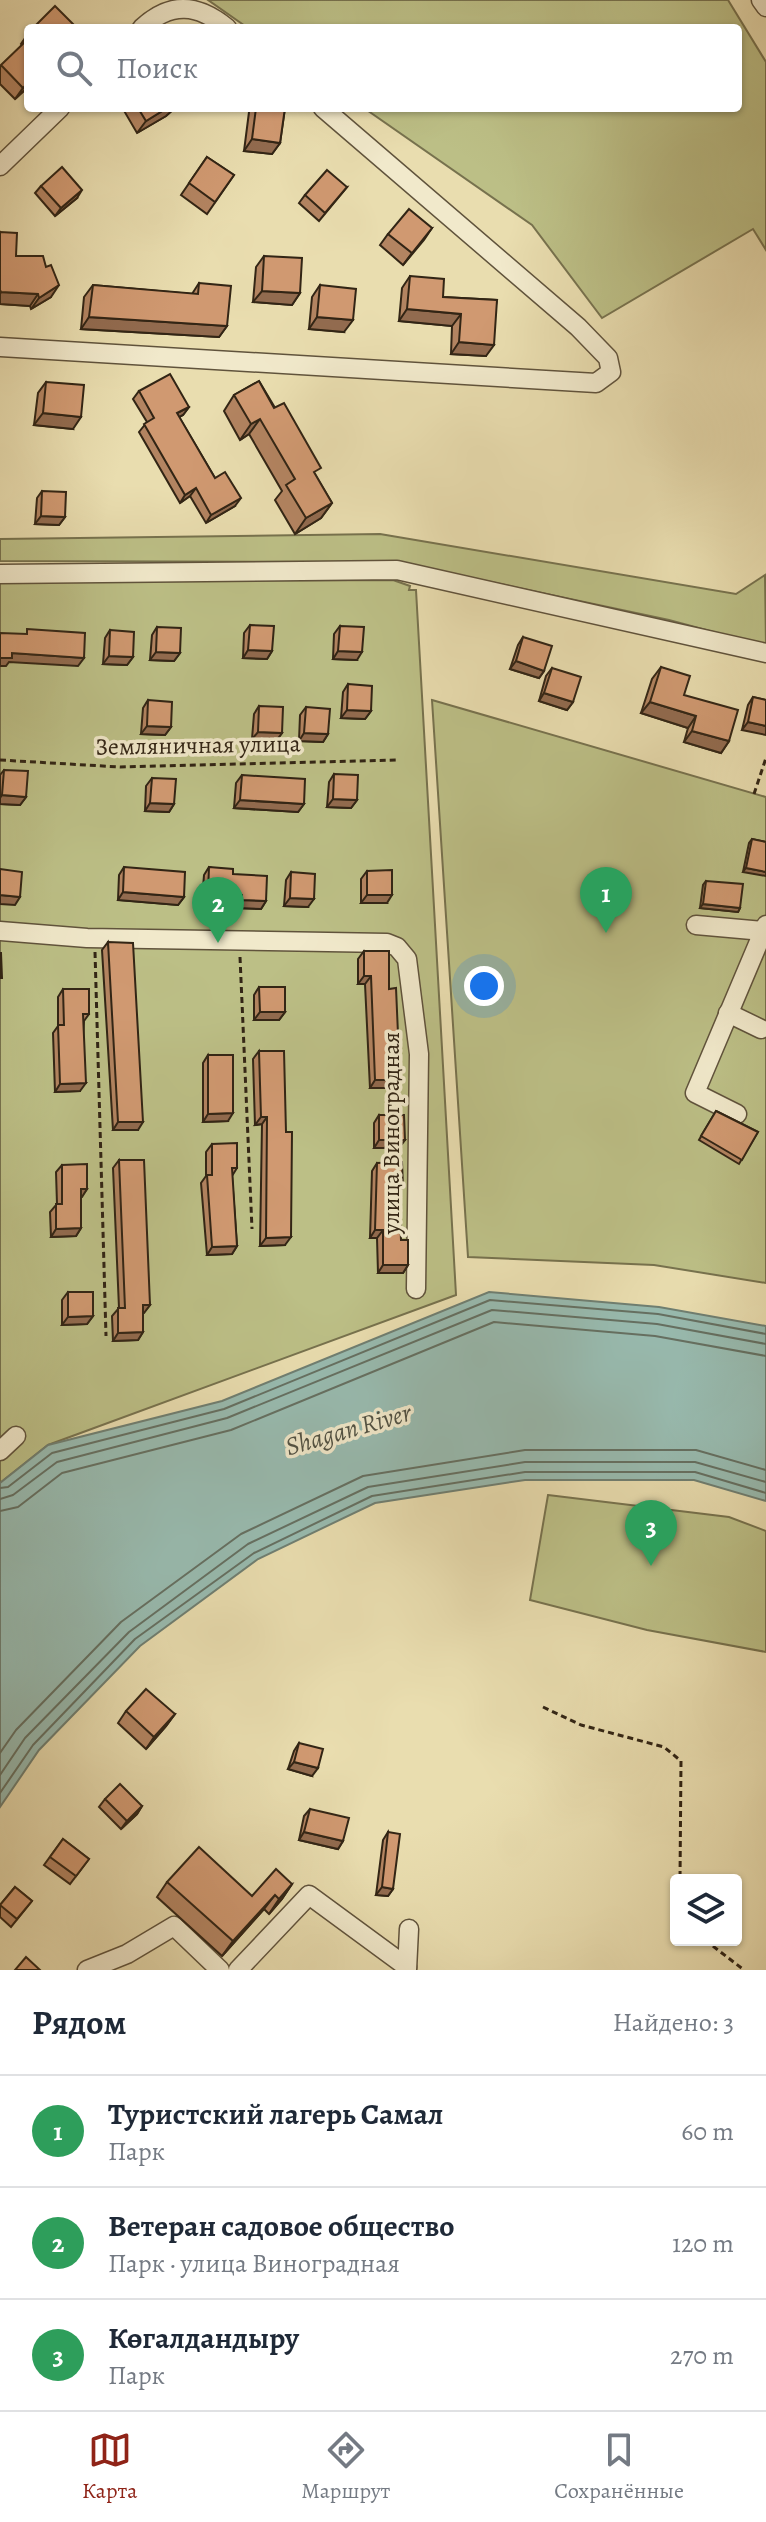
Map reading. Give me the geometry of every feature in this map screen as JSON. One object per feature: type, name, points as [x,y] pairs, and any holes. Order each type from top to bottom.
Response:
[{"type":"street","points":[[761,0],[766,7]]},
{"type":"street","points":[[148,24],[171,8],[189,6],[222,24]]},
{"type":"street","points":[[0,166],[56,112]]},
{"type":"street","points":[[0,347],[596,383],[611,372],[608,358],[578,327],[328,112]]},
{"type":"street","points":[[0,574],[397,570],[766,653]]},
{"type":"street","points":[[696,925],[765,928],[695,1093],[737,1114]]},
{"type":"street","name":"улица Виноградная","points":[[0,931],[95,938],[387,943],[397,947],[407,959],[419,1054],[416,1289]]},
{"type":"street","points":[[728,1013],[761,1029]]},
{"type":"street","points":[[0,1451],[16,1436]]},
{"type":"street","points":[[238,1970],[309,1895],[407,1968]]},
{"type":"street","points":[[87,1970],[127,1954],[174,1926],[220,1970]]},
{"type":"street","points":[[407,1968],[409,1929]]},
{"type":"path","points":[[754,794],[766,758]]},
{"type":"path","name":"Земляничная улица","points":[[0,760],[120,767],[396,760]]},
{"type":"path","points":[[95,938],[106,1336]]},
{"type":"path","points":[[239,940],[252,1229]]},
{"type":"path","points":[[543,1707],[581,1725],[664,1747],[681,1761],[680,1874]]},
{"type":"path","points":[[713,1946],[744,1970]]},
{"type":"green space","points":[[208,0],[728,0],[766,62],[766,250],[753,229],[602,318],[532,225],[370,112],[742,112],[742,24],[242,24]]},
{"type":"green space","points":[[380,534],[736,594],[765,575],[766,646],[669,620],[397,562],[0,561],[0,539]]},
{"type":"green space","points":[[393,580],[410,586],[409,590],[416,590],[456,1295],[48,1445],[0,1483],[0,581]]},
{"type":"green space","points":[[432,700],[766,797],[766,1283],[654,1265],[468,1257]]},
{"type":"green space","points":[[548,1495],[729,1517],[766,1531],[766,1652],[647,1630],[530,1600]]},
{"type":"water","name":"Shagan River","points":[[489,1292],[659,1307],[766,1326],[766,1501],[694,1480],[525,1480],[375,1503],[258,1559],[140,1646],[39,1750],[0,1807],[0,1483],[48,1445],[222,1401]]},
{"type":"building","points":[[55,6],[73,24],[37,24]]},
{"type":"building","points":[[24,43],[23,88],[1,65]]},
{"type":"building","points":[[140,112],[161,112],[146,121]]},
{"type":"building","points":[[255,112],[284,112],[280,143],[252,139]]},
{"type":"building","points":[[207,157],[234,175],[215,202],[189,183]]},
{"type":"building","points":[[62,167],[82,190],[61,208],[41,186]]},
{"type":"building","points":[[327,170],[347,187],[325,213],[305,195]]},
{"type":"building","points":[[409,209],[432,228],[412,253],[388,234]]},
{"type":"building","points":[[0,232],[17,233],[16,256],[43,256],[46,267],[51,265],[59,285],[39,298],[38,294],[1,292]]},
{"type":"building","points":[[264,256],[302,258],[300,293],[262,291]]},
{"type":"building","points":[[410,276],[444,279],[443,297],[497,300],[494,345],[459,342],[461,314],[407,309]]},
{"type":"building","points":[[199,283],[231,286],[227,326],[89,317],[93,285],[198,294]]},
{"type":"building","points":[[320,285],[356,289],[353,320],[317,317]]},
{"type":"building","points":[[170,374],[189,407],[177,413],[215,478],[225,472],[241,498],[211,515],[196,488],[185,495],[144,424],[154,418],[139,391]]},
{"type":"building","points":[[259,381],[274,408],[284,403],[321,468],[314,472],[332,503],[306,518],[286,485],[295,479],[260,419],[251,424],[234,395]]},
{"type":"building","points":[[46,382],[84,385],[81,417],[43,413]]},
{"type":"building","points":[[42,491],[66,492],[65,517],[41,516]]},
{"type":"building","points":[[250,625],[274,626],[272,651],[248,650]]},
{"type":"building","points":[[340,626],[364,627],[362,652],[338,651]]},
{"type":"building","points":[[157,627],[181,628],[180,653],[156,652]]},
{"type":"building","points":[[27,629],[85,633],[84,658],[12,653],[12,658],[0,658],[0,633],[27,634]]},
{"type":"building","points":[[110,630],[134,632],[133,657],[109,656]]},
{"type":"building","points":[[523,637],[552,646],[544,671],[516,661]]},
{"type":"building","points":[[661,667],[690,676],[684,695],[738,710],[729,741],[692,731],[696,716],[650,702]]},
{"type":"building","points":[[552,668],[581,677],[573,702],[544,693]]},
{"type":"building","points":[[348,684],[372,686],[371,711],[347,710]]},
{"type":"building","points":[[753,697],[766,700],[766,726],[748,722]]},
{"type":"building","points":[[148,700],[172,702],[171,727],[147,726]]},
{"type":"building","points":[[259,706],[283,707],[282,733],[258,732]]},
{"type":"building","points":[[306,707],[330,709],[328,734],[304,733]]},
{"type":"building","points":[[4,770],[28,771],[26,797],[2,795]]},
{"type":"building","points":[[334,774],[358,775],[357,800],[333,799]]},
{"type":"building","points":[[242,775],[305,779],[304,804],[240,800]]},
{"type":"building","points":[[152,778],[176,779],[174,804],[150,803]]},
{"type":"building","points":[[752,839],[766,842],[766,872],[746,868]]},
{"type":"building","points":[[124,867],[185,872],[184,897],[123,892]]},
{"type":"building","points":[[209,867],[233,869],[233,874],[267,876],[266,901],[242,900],[242,895],[208,893]]},
{"type":"building","points":[[0,869],[22,872],[20,897],[0,895]]},
{"type":"building","points":[[392,870],[392,895],[367,895],[367,871]]},
{"type":"building","points":[[291,872],[315,874],[314,899],[290,898]]},
{"type":"building","points":[[706,881],[743,884],[740,908],[703,904]]},
{"type":"building","points":[[108,942],[133,943],[143,1122],[118,1122]]},
{"type":"building","points":[[364,951],[389,951],[389,989],[396,988],[400,1080],[375,1080],[371,976],[364,976]]},
{"type":"building","points":[[259,987],[285,987],[285,1012],[260,1012]]},
{"type":"building","points":[[63,989],[89,989],[89,1014],[83,1014],[86,1083],[60,1084],[58,1025],[64,1025]]},
{"type":"building","points":[[259,1051],[284,1051],[286,1132],[292,1132],[291,1237],[266,1238],[267,1117],[261,1117]]},
{"type":"building","points":[[208,1055],[233,1055],[233,1113],[208,1114]]},
{"type":"building","points":[[716,1111],[758,1132],[742,1160],[701,1136]]},
{"type":"building","points":[[379,1115],[404,1115],[405,1140],[379,1140]]},
{"type":"building","points":[[237,1143],[237,1168],[232,1168],[237,1246],[212,1247],[207,1175],[212,1175],[212,1144]]},
{"type":"building","points":[[119,1160],[144,1160],[150,1305],[143,1305],[143,1332],[118,1333],[118,1308],[125,1308]]},
{"type":"building","points":[[402,1162],[403,1187],[399,1187],[401,1240],[408,1240],[408,1265],[383,1265],[383,1230],[375,1230],[377,1163]]},
{"type":"building","points":[[87,1164],[87,1189],[81,1189],[81,1228],[56,1229],[56,1204],[62,1204],[62,1165]]},
{"type":"building","points":[[68,1292],[93,1292],[93,1316],[68,1317]]},
{"type":"building","points":[[146,1689],[175,1714],[154,1737],[126,1711]]},
{"type":"building","points":[[299,1743],[323,1749],[318,1768],[294,1762]]},
{"type":"building","points":[[120,1784],[142,1806],[127,1821],[105,1799]]},
{"type":"building","points":[[310,1809],[349,1818],[343,1841],[304,1832]]},
{"type":"building","points":[[388,1832],[400,1834],[393,1889],[382,1887]]},
{"type":"building","points":[[63,1839],[89,1859],[76,1876],[50,1857]]},
{"type":"building","points":[[199,1847],[252,1896],[276,1869],[292,1884],[279,1899],[275,1895],[233,1941],[167,1882]]},
{"type":"building","points":[[15,1887],[32,1901],[17,1919],[0,1905]]},
{"type":"building","points":[[26,1957],[40,1970],[15,1970]]},
{"type":"place","name":"Туристский лагерь Самал","points":[[606,933]]},
{"type":"place","name":"Ветеран садовое общество","points":[[218,943]]},
{"type":"place","name":"Көгалдандыру","points":[[651,1566]]}]
